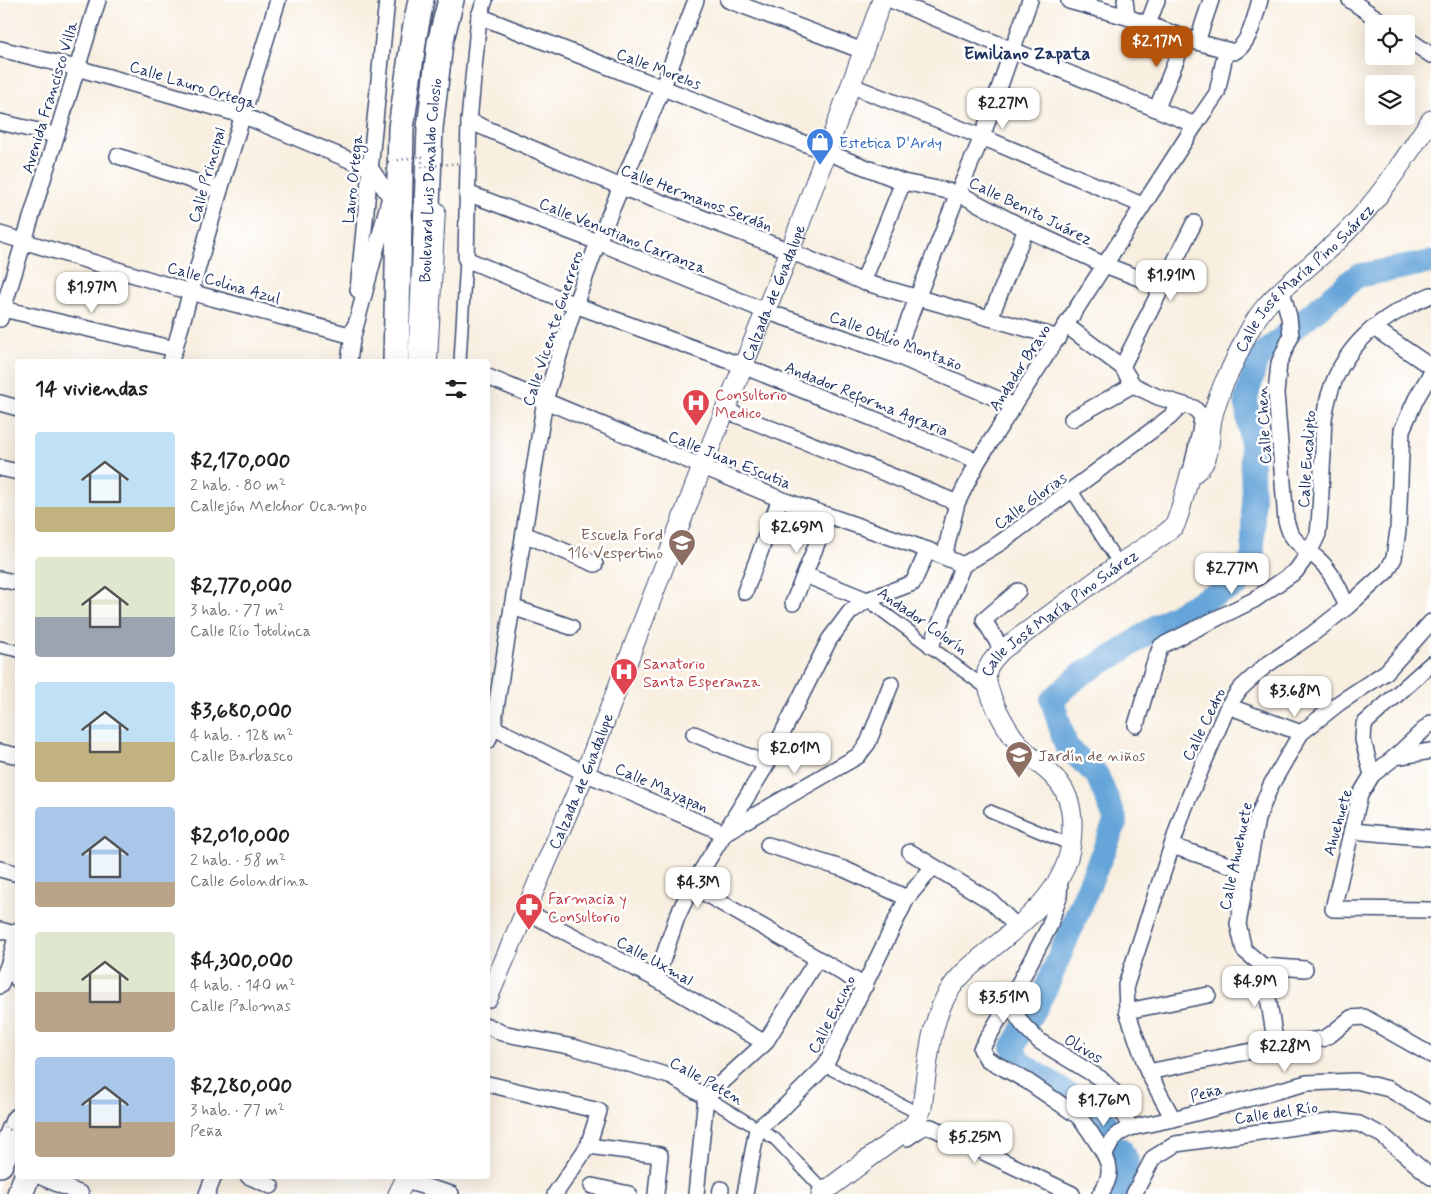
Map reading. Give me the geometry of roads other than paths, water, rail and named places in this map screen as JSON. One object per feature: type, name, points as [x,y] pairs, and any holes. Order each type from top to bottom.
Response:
[{"type":"highway","name":"Boulevard Luis Donaldo Colosio","points":[[396,359],[400,128],[421,0]]},
{"type":"highway","name":"Boulevard Luis Donaldo Colosio","points":[[421,359],[430,128],[440,43],[451,0]]},
{"type":"highway","points":[[0,1164],[11,1124]]},
{"type":"highway","points":[[20,1194],[26,1179]]},
{"type":"street","name":"Avenida Francisco Villa","points":[[1,314],[98,0]]},
{"type":"street","name":"Calle Principal","points":[[173,355],[242,115],[278,0]]},
{"type":"street","name":"Lauro Ortega","points":[[349,359],[386,0]]},
{"type":"street","points":[[460,359],[466,259],[469,121],[480,16],[485,0]]},
{"type":"street","name":"Calle Vicente Guerrero","points":[[490,726],[512,607],[545,400],[575,305],[598,242],[662,89],[696,0]]},
{"type":"street","points":[[728,0],[863,52]]},
{"type":"street","name":"Calzada de Guadalupe","points":[[490,993],[585,772],[724,410],[790,251],[882,0]]},
{"type":"street","points":[[891,0],[1195,125]]},
{"type":"street","points":[[895,355],[958,193],[982,137],[1030,0]]},
{"type":"street","points":[[1125,0],[1127,17]]},
{"type":"street","points":[[1148,24],[1157,0]]},
{"type":"street","points":[[1157,108],[1211,0]]},
{"type":"street","points":[[1069,1],[1127,17],[1191,40],[1234,52],[1240,49],[1249,32],[1260,0]]},
{"type":"street","points":[[1350,0],[1372,15]]},
{"type":"street","name":"Calle Morelos","points":[[480,16],[662,89],[826,151]]},
{"type":"street","points":[[1415,44],[1431,55]]},
{"type":"street","name":"Calle Lauro Ortega","points":[[0,49],[77,68],[242,115],[370,169]]},
{"type":"street","name":"Andador Bravo","points":[[944,557],[957,502],[978,461],[1063,332],[1142,205],[1217,93],[1226,50]]},
{"type":"street","points":[[850,85],[982,137],[1142,205]]},
{"type":"street","name":"Calle José María Pino Suárez","points":[[1190,474],[1198,471],[1204,464],[1208,452],[1216,401],[1251,328],[1265,308],[1282,291],[1352,227],[1383,190],[1431,120]]},
{"type":"street","name":"Calle Hermanos Serdán","points":[[469,121],[621,187],[790,251],[863,282],[990,318],[1063,332]]},
{"type":"street","points":[[0,122],[55,135]]},
{"type":"street","name":"Calle Benito Juárez","points":[[826,151],[903,182],[958,193],[1026,229],[1105,265],[1162,287]]},
{"type":"street","points":[[118,156],[220,190]]},
{"type":"street","points":[[353,336],[390,190],[370,169]]},
{"type":"street","points":[[863,282],[903,182]]},
{"type":"street","name":"Calle Venustiano Carranza","points":[[467,193],[598,242],[765,311]]},
{"type":"street","points":[[1122,367],[1194,223]]},
{"type":"street","points":[[990,318],[1026,229]]},
{"type":"street","name":"Calle Colina Azul","points":[[0,234],[190,292],[353,336]]},
{"type":"street","name":"Andador Reforma Agraria","points":[[466,259],[575,305],[743,366],[978,461]]},
{"type":"street","name":"Calle Chen","points":[[1282,291],[1289,317],[1290,336],[1279,363],[1276,393],[1286,521],[1292,535],[1300,545],[1324,564],[1338,587],[1346,607]]},
{"type":"street","name":"Calle Eucalipto","points":[[1136,725],[1152,668],[1162,646],[1254,600],[1296,571],[1310,552],[1318,534],[1324,419],[1331,388],[1341,364],[1358,342],[1374,328],[1431,295]]},
{"type":"street","name":"Calle Otilio Montaño","points":[[765,311],[895,355],[1014,406]]},
{"type":"street","points":[[1,314],[173,355]]},
{"type":"street","points":[[1374,328],[1431,367]]},
{"type":"street","points":[[1063,332],[1122,367],[1133,385],[1158,397],[1182,405]]},
{"type":"street","name":"Calle Cedro","points":[[1173,1119],[1148,1072],[1127,1010],[1126,985],[1184,809],[1228,706],[1240,689],[1265,666],[1311,635],[1346,607],[1387,571],[1394,558],[1398,530],[1402,430],[1416,399],[1431,373]]},
{"type":"street","name":"Calle Juan Escutia","points":[[490,378],[780,499],[928,550],[963,566]]},
{"type":"street","points":[[1072,419],[1133,385]]},
{"type":"street","points":[[0,403],[15,407]]},
{"type":"street","name":"Calle José María Pino Suárez","points":[[920,1114],[934,1025],[948,991],[969,967],[1018,928],[1038,906],[1060,878],[1068,862],[1071,845],[1073,820],[1071,806],[1065,792],[1058,781],[1015,740],[1005,724],[989,690],[986,678],[988,668],[1002,650],[1175,525],[1190,474],[1202,416],[1194,408],[1182,405]]},
{"type":"street","name":"Calle Glorias","points":[[963,566],[1000,543],[1072,491],[1170,417],[1182,405]]},
{"type":"street","points":[[724,410],[957,502]]},
{"type":"street","points":[[0,468],[15,471]]},
{"type":"street","points":[[1072,491],[1119,564]]},
{"type":"street","points":[[745,592],[780,499]]},
{"type":"street","points":[[793,603],[828,516]]},
{"type":"street","points":[[524,534],[595,564]]},
{"type":"street","points":[[656,979],[677,917],[692,886],[767,764],[829,640],[850,612],[867,600],[913,583],[928,550]]},
{"type":"street","points":[[931,646],[963,566]]},
{"type":"street","name":"Andador Colorín","points":[[805,575],[867,600],[989,690]]},
{"type":"street","points":[[0,579],[15,582]]},
{"type":"street","points":[[1002,650],[984,620],[1018,591]]},
{"type":"street","points":[[512,607],[571,627]]},
{"type":"street","name":"Calle Ahuehuete","points":[[1263,966],[1244,950],[1238,924],[1258,819],[1267,793],[1301,733],[1339,703],[1386,672],[1431,622]]},
{"type":"street","points":[[0,647],[15,650]]},
{"type":"street","points":[[1372,775],[1363,740],[1364,724],[1431,664]]},
{"type":"street","points":[[724,833],[858,756],[868,743],[891,684]]},
{"type":"street","points":[[1228,706],[1301,733]]},
{"type":"street","name":"Ahuehuete","points":[[1431,723],[1395,757],[1372,775],[1360,795],[1332,909],[1431,910]]},
{"type":"street","name":"Calle Mayapan","points":[[490,726],[585,772],[724,833]]},
{"type":"street","points":[[694,734],[767,764]]},
{"type":"street","points":[[1395,757],[1431,751]]},
{"type":"street","points":[[0,752],[15,755]]},
{"type":"street","points":[[990,811],[1071,845]]},
{"type":"street","points":[[1352,831],[1431,838]]},
{"type":"street","points":[[768,845],[844,869],[907,898]]},
{"type":"street","points":[[1172,846],[1247,871]]},
{"type":"street","points":[[910,852],[992,902],[1018,928]]},
{"type":"street","name":"Calle Encino","points":[[757,1129],[783,1108],[825,1066],[907,898],[933,867]]},
{"type":"street","points":[[0,869],[15,873]]},
{"type":"street","points":[[1060,878],[1059,897],[1049,927],[982,1049],[987,1060],[1027,1081],[1078,1116],[1105,1154],[1109,1164],[1109,1174],[1100,1194]]},
{"type":"street","points":[[692,886],[865,986]]},
{"type":"street","name":"Calle Uxmal","points":[[525,911],[656,979],[765,1043]]},
{"type":"street","points":[[0,930],[15,933]]},
{"type":"street","points":[[0,986],[15,940]]},
{"type":"street","points":[[696,1194],[706,1097],[765,1043],[817,959]]},
{"type":"street","points":[[9,963],[15,974]]},
{"type":"street","points":[[1276,1046],[1263,966],[1304,969]]},
{"type":"street","points":[[1127,1010],[1208,995]]},
{"type":"street","name":"Olivos","points":[[1008,1004],[1024,1026],[1039,1041],[1101,1079],[1113,1091],[1130,1128]]},
{"type":"street","points":[[1148,1072],[1276,1046],[1322,1039],[1351,1018],[1364,1016],[1431,1055]]},
{"type":"street","name":"Calle Peten","points":[[490,1027],[502,1033],[572,1048],[672,1077],[757,1129],[776,1138],[824,1193]]},
{"type":"street","points":[[824,1193],[884,1145],[912,1126],[920,1114],[825,1066]]},
{"type":"street","name":"Peña","points":[[1130,1128],[1173,1119],[1307,1083],[1356,1081],[1389,1089],[1431,1114]]},
{"type":"street","points":[[490,1084],[599,1110],[588,1146],[555,1194]]},
{"type":"street","name":"Calle del Río","points":[[1134,1194],[1153,1158],[1176,1144],[1336,1121],[1359,1124],[1382,1135],[1431,1177]]},
{"type":"street","points":[[884,1145],[894,1145],[923,1127],[929,1126],[1072,1194]]},
{"type":"street","points":[[1105,1154],[1118,1134],[1130,1128]]},
{"type":"street","points":[[745,1194],[757,1129]]},
{"type":"street","points":[[588,1146],[660,1155],[656,1194]]},
{"type":"street","points":[[48,1179],[76,1189]]},
{"type":"street","points":[[207,1194],[213,1179]]},
{"type":"street","points":[[255,1179],[271,1186]]},
{"type":"street","points":[[403,1184],[451,1194]]},
{"type":"street","points":[[592,1186],[628,1194]]},
{"type":"lane","points":[[390,158],[392,145],[400,128]]},
{"type":"lane","points":[[389,235],[390,190]]},
{"type":"lane","points":[[428,196],[441,209],[433,359]]},
{"type":"waterway","points":[[1109,1128],[1103,1117],[1018,1061],[1013,1047],[1046,988],[1116,821],[1097,775],[1066,746],[1052,700],[1080,675],[1120,652],[1158,625],[1207,598],[1238,585],[1253,556],[1251,441],[1246,400],[1257,359],[1357,276],[1431,262]]},
{"type":"waterway","points":[[1118,1194],[1122,1190],[1127,1161],[1120,1148]]},
{"type":"place","name":"Estetica D'Ardy","points":[[820,166]]},
{"type":"place","name":"Consultorio Medico","points":[[696,427]]},
{"type":"place","name":"Escuela Ford 116 Vespertino","points":[[682,567]]},
{"type":"place","name":"Sanatorio Santa Esperanza","points":[[624,696]]},
{"type":"place","name":"Jardín de niños","points":[[1019,779]]},
{"type":"place","name":"Farmacia y Consultorio","points":[[529,931]]},
{"type":"district","name":"Emiliano Zapata","points":[[1027,53]]}]
